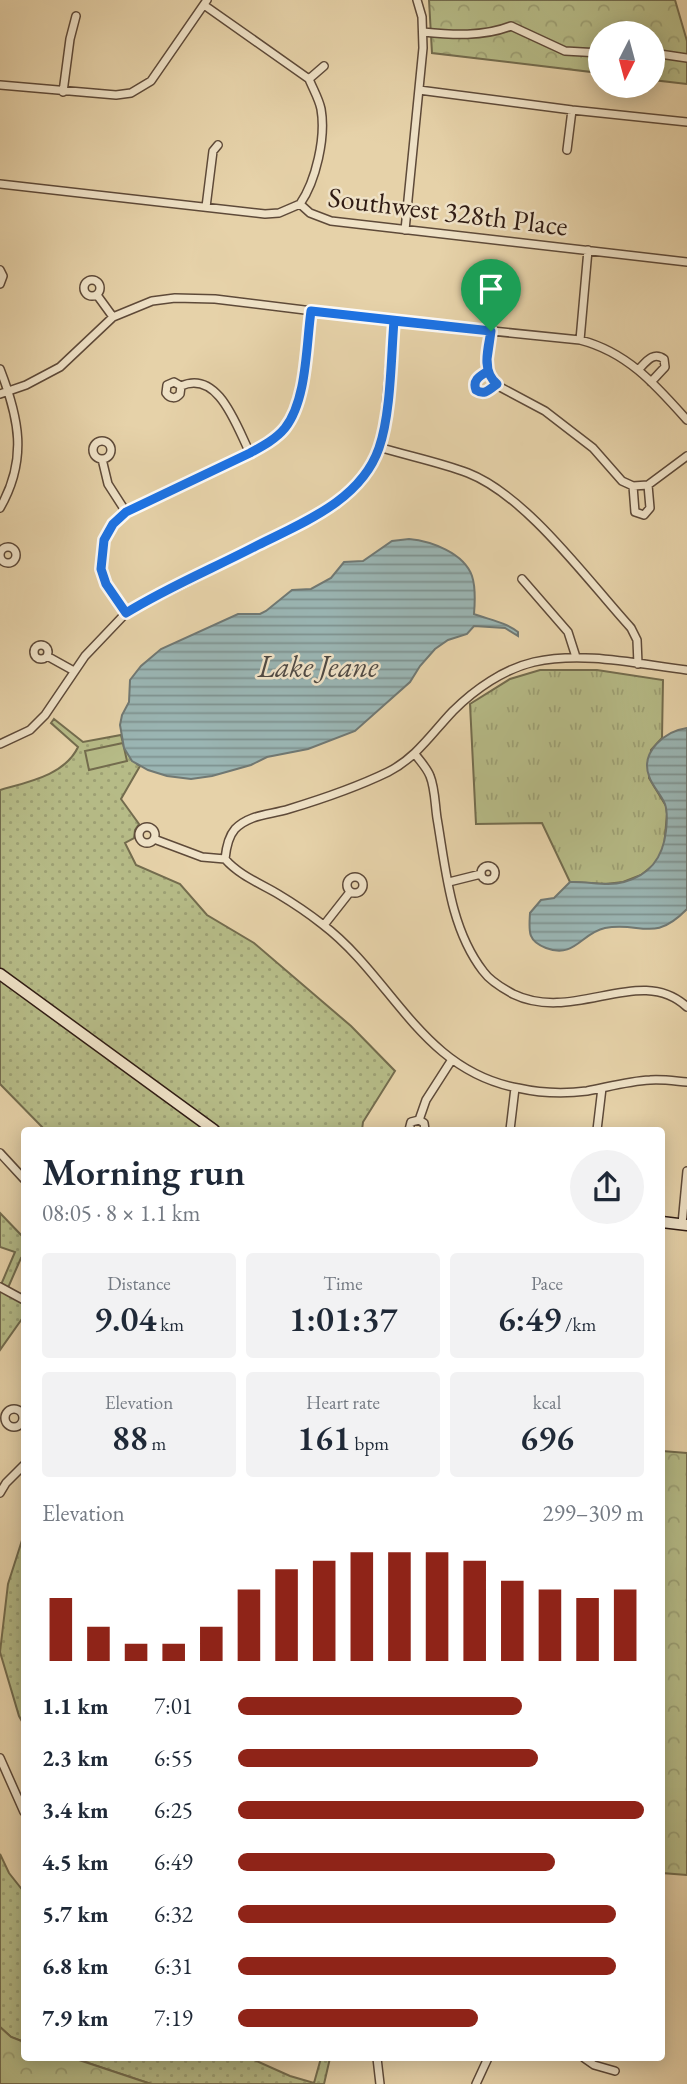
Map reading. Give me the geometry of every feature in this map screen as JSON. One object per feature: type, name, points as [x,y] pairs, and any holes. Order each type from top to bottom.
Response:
[{"type":"main road","points":[[0,974],[210,1127]]},
{"type":"main road","points":[[665,1222],[684,1224]]},
{"type":"street","points":[[405,230],[423,32],[417,0]]},
{"type":"street","points":[[0,85],[116,96],[141,88],[151,81],[162,67],[205,2],[309,79],[317,97],[322,120],[314,178],[300,204]]},
{"type":"street","points":[[63,92],[76,16]]},
{"type":"street","points":[[423,32],[473,34],[494,32],[511,26],[565,51],[588,52]]},
{"type":"street","points":[[665,55],[687,58]]},
{"type":"street","points":[[309,79],[324,66]]},
{"type":"street","points":[[419,90],[687,122]]},
{"type":"street","points":[[567,150],[572,110]]},
{"type":"street","points":[[206,207],[213,151],[218,145]]},
{"type":"street","name":"Southwest 328th Place","points":[[0,184],[265,214],[279,213],[300,204],[310,214],[331,221],[687,262]]},
{"type":"street","points":[[580,340],[588,250]]},
{"type":"street","points":[[0,270],[4,276],[0,284]]},
{"type":"street","points":[[97,295],[113,317]]},
{"type":"street","points":[[4,392],[26,385],[60,367],[113,317],[152,301],[174,298],[215,299],[580,340],[613,351],[638,370],[687,420]]},
{"type":"street","points":[[126,613],[106,584],[101,564],[106,535],[126,512],[250,453],[277,436],[294,413],[301,392],[311,311]]},
{"type":"street","points":[[0,744],[30,730],[45,715],[74,671],[126,613],[325,510],[347,494],[369,469],[379,447],[384,426],[394,321]]},
{"type":"street","points":[[491,331],[487,359],[491,379],[545,411],[593,448],[622,481],[641,486]]},
{"type":"street","points":[[638,370],[653,356],[659,355],[664,359],[665,367],[650,382]]},
{"type":"street","points":[[0,369],[4,392],[18,427],[19,444],[15,472],[1,505]]},
{"type":"street","points":[[488,371],[476,379],[476,390],[484,393],[497,384]]},
{"type":"street","points":[[181,386],[200,385],[219,394],[250,453]]},
{"type":"street","points":[[379,447],[468,473],[498,490],[528,513],[631,628],[637,640],[638,664]]},
{"type":"street","points":[[641,486],[650,508],[644,515],[635,512],[641,486],[687,456]]},
{"type":"street","points":[[102,459],[108,484],[126,512]]},
{"type":"street","points":[[522,579],[568,632],[576,657]]},
{"type":"street","points":[[47,656],[74,671]]},
{"type":"street","points":[[225,859],[233,831],[244,822],[259,815],[287,810],[390,771],[415,754],[453,711],[494,679],[532,663],[576,657],[687,670]]},
{"type":"street","points":[[415,754],[430,776],[453,909],[484,973],[500,987],[534,1002],[577,1002],[646,989],[668,993],[687,1007]]},
{"type":"street","points":[[154,839],[202,857],[225,859],[235,871],[280,895],[324,925],[375,976],[432,1044],[451,1061],[483,1077],[539,1092],[602,1088],[650,1080],[687,1083]]},
{"type":"street","points":[[449,882],[481,874]]},
{"type":"street","points":[[324,925],[350,892]]},
{"type":"street","points":[[419,1120],[426,1100],[451,1061]]},
{"type":"street","points":[[510,1127],[516,1088]]},
{"type":"street","points":[[597,1127],[602,1088]]},
{"type":"street","points":[[410,1127],[411,1122],[419,1120],[425,1127]]},
{"type":"street","points":[[0,1153],[21,1176]]},
{"type":"street","points":[[684,1224],[687,1171]]},
{"type":"street","points":[[0,1287],[21,1298]]},
{"type":"street","points":[[0,1493],[21,1468]]},
{"type":"street","points":[[0,1759],[21,1804]]},
{"type":"street","points":[[377,2061],[380,2084]]},
{"type":"street","points":[[475,2084],[486,2061]]},
{"type":"street","points":[[588,2061],[615,2071]]},
{"type":"green space","points":[[429,0],[675,0],[687,41],[687,84],[665,81],[665,21],[588,21],[588,72],[432,53]]},
{"type":"green space","points":[[540,670],[597,670],[663,680],[662,738],[651,750],[649,778],[666,806],[664,847],[656,863],[641,875],[623,882],[606,884],[570,882],[542,823],[476,824],[470,704],[510,679]]},
{"type":"green space","points":[[54,719],[83,742],[121,735],[127,752],[140,766],[121,799],[139,824],[134,838],[125,843],[136,865],[180,884],[207,915],[254,943],[351,1026],[395,1071],[362,1127],[42,1127],[0,1084],[0,790],[45,776],[72,757],[78,747],[51,723]]},
{"type":"green space","points":[[123,743],[127,761],[89,770],[85,751]]},
{"type":"green space","points":[[0,1213],[21,1235],[21,1258],[7,1290],[21,1298],[21,1320],[0,1350],[0,1287],[15,1252],[0,1247]]},
{"type":"green space","points":[[665,1451],[687,1453],[687,1875],[665,1873]]},
{"type":"green space","points":[[21,1543],[21,1720],[0,1652],[8,1584]]},
{"type":"green space","points":[[0,1854],[9,1873],[21,1888],[21,2041],[11,2037],[0,2027]]},
{"type":"green space","points":[[0,2027],[11,2037],[21,2041],[21,2061],[82,2061],[151,2084],[0,2084]]},
{"type":"green space","points":[[82,2061],[257,2061],[314,2083],[320,2061],[329,2061],[324,2084],[151,2084]]},
{"type":"water","name":"Lake Jeane","points":[[409,539],[427,542],[462,561],[472,576],[474,614],[508,626],[518,632],[518,636],[505,628],[474,626],[467,634],[448,640],[435,649],[410,682],[355,731],[308,749],[267,757],[251,765],[191,779],[167,776],[132,761],[124,748],[120,725],[129,702],[130,680],[141,666],[161,649],[238,614],[260,614],[292,590],[311,589],[331,578],[344,562],[363,561],[392,541]]},
{"type":"water","points":[[687,728],[687,909],[675,920],[656,929],[605,928],[564,950],[556,951],[535,942],[530,935],[530,913],[541,900],[554,898],[570,882],[611,884],[633,879],[648,870],[659,857],[667,814],[663,800],[649,776],[648,759],[656,744],[663,738]]},
{"type":"route","points":[[491,331],[394,321],[384,426],[379,447],[369,469],[347,494],[301,524],[126,613],[117,601],[106,584],[101,569],[104,540],[110,529],[126,512],[250,453],[270,442],[285,429],[299,398],[311,311],[491,331],[488,371],[476,379],[474,384],[476,390],[481,393],[497,384],[488,371],[487,359],[491,331]]}]
